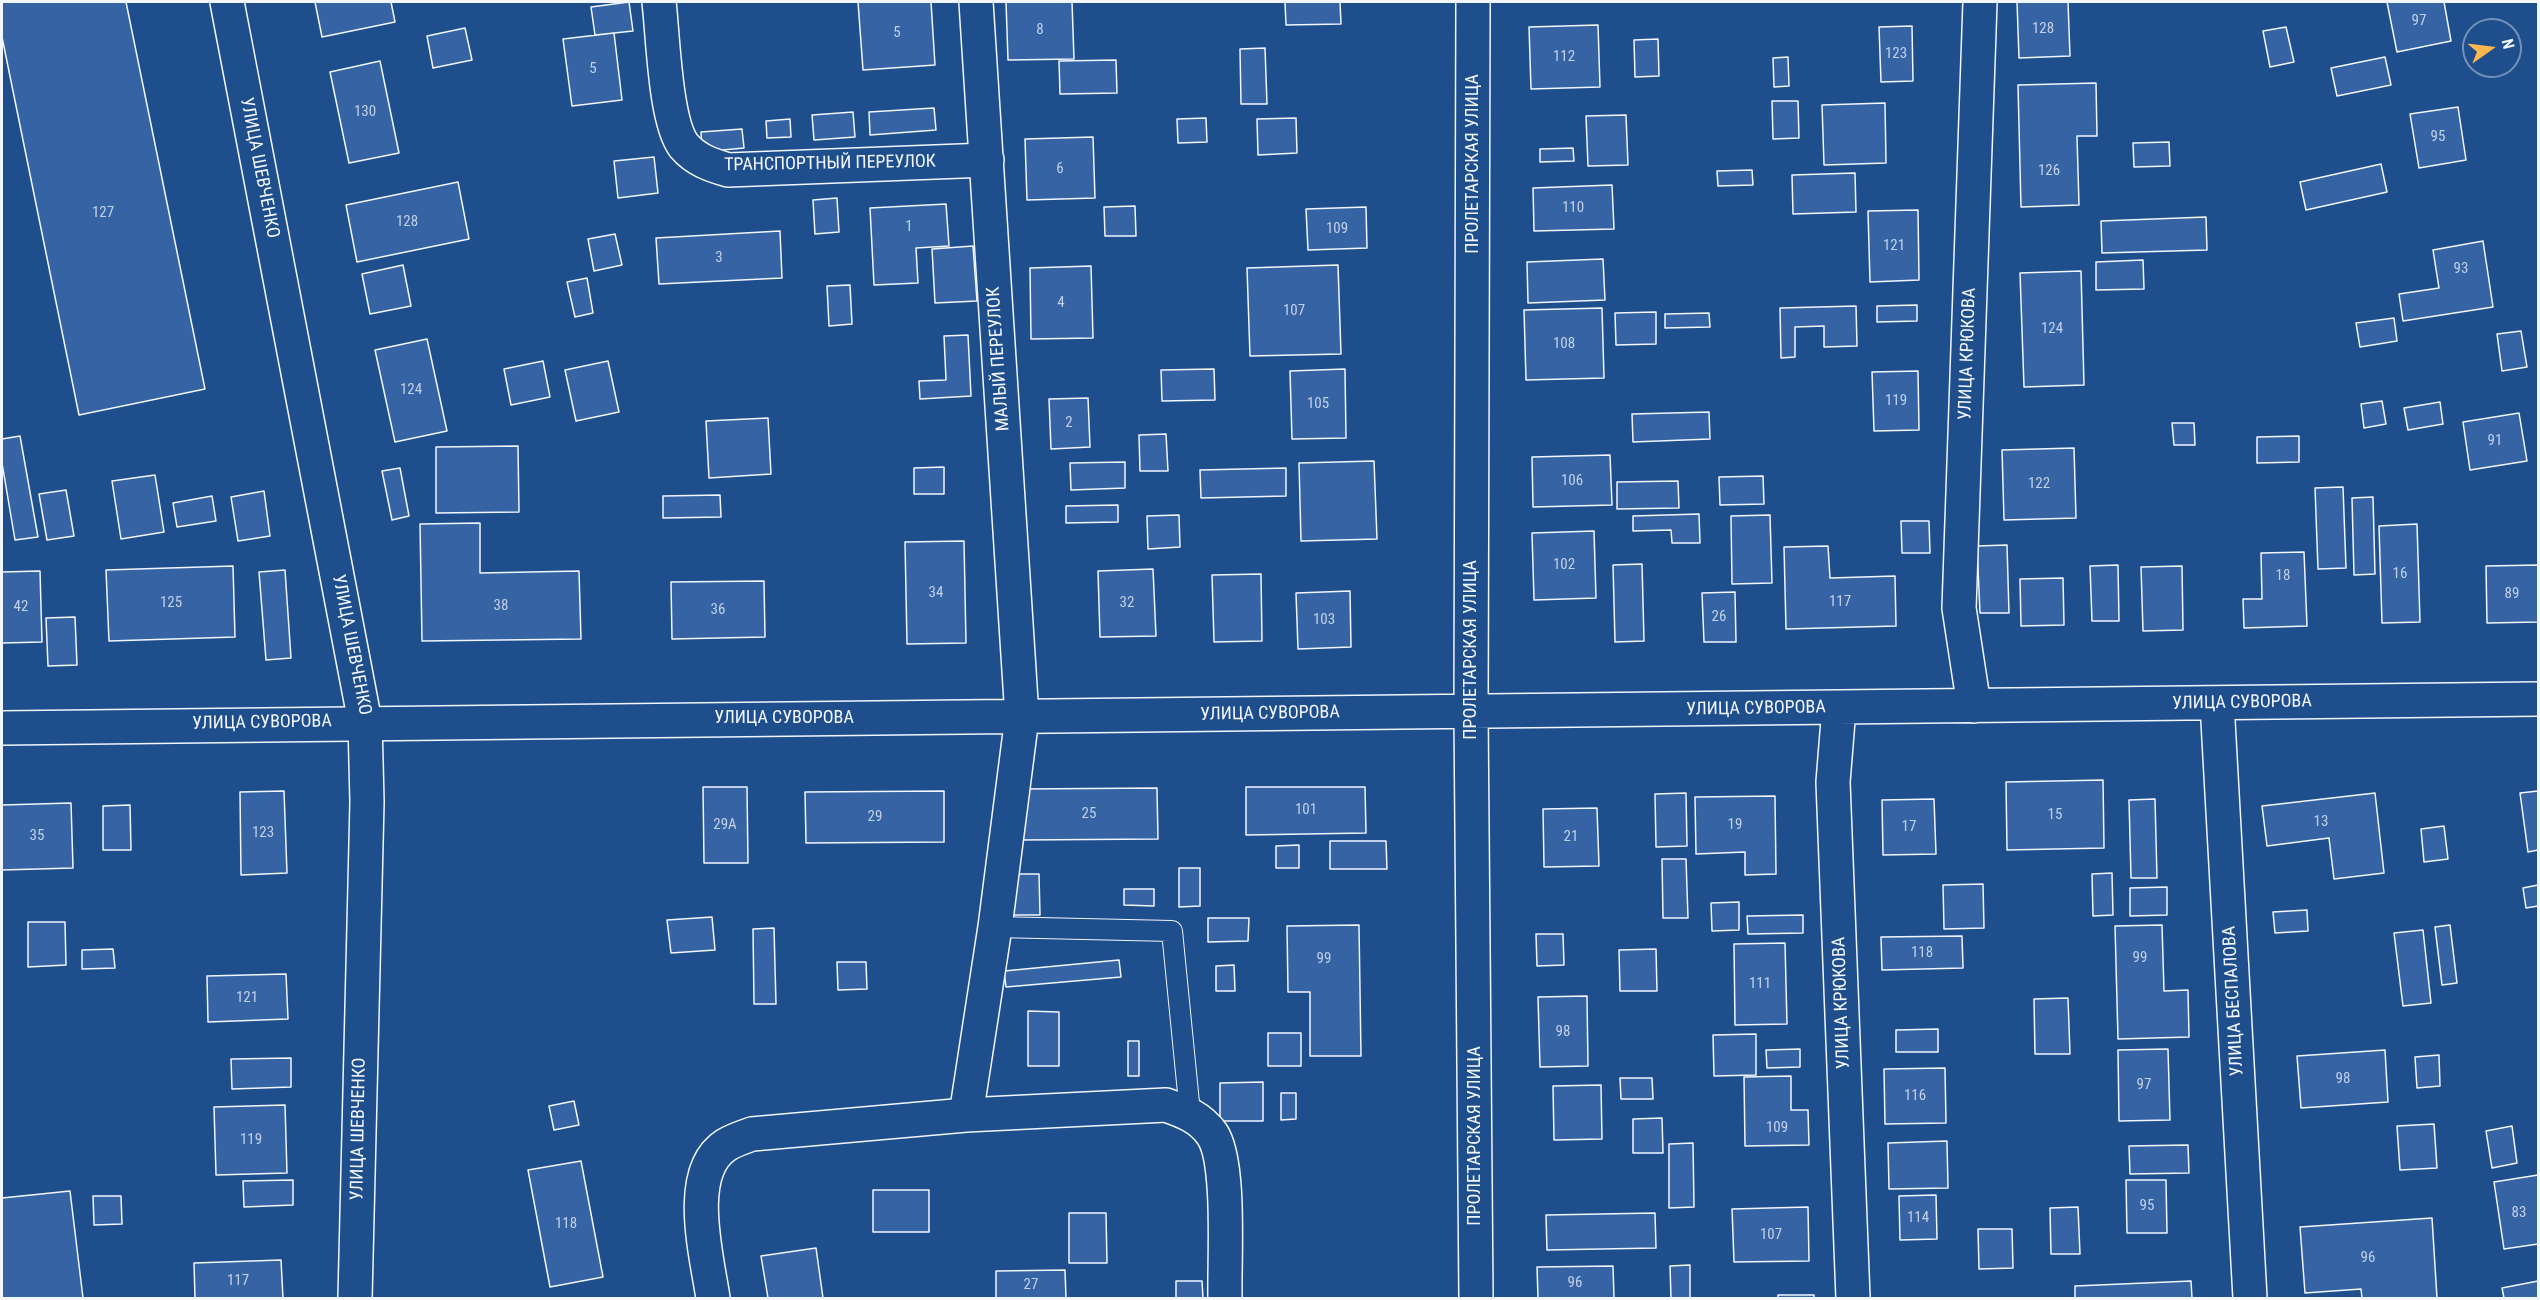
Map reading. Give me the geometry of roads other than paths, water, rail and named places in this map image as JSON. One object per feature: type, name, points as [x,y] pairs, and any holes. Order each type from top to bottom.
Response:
[{"type":"street","name":"УЛИЦА ШЕВЧЕНКО","points":[[227,2],[365,722],[367,802],[355,1299]]},
{"type":"street","name":"ТРАНСПОРТНЫЙ ПЕРЕУЛОК","points":[[659,2],[673,125],[684,146],[703,162],[728,170],[987,160]]},
{"type":"street","name":"МАЛЫЙ ПЕРЕУЛОК","points":[[966,1115],[995,927],[1022,717],[976,2]]},
{"type":"street","name":"ПРОЛЕТАРСКАЯ УЛИЦА","points":[[1473,2],[1471,712],[1476,1299]]},
{"type":"street","name":"УЛИЦА КРЮКОВА","points":[[1974,706],[1959,608],[1980,2]]},
{"type":"street","name":"УЛИЦА СУВОРОВА","points":[[2,728],[365,722],[1022,717],[2538,699]]},
{"type":"street","name":"УЛИЦА БЕСПАЛОВА","points":[[2217,703],[2250,1299]]},
{"type":"street","name":"УЛИЦА КРЮКОВА","points":[[1839,708],[1833,782],[1853,1299]]},
{"type":"street","points":[[713,1299],[700,1200],[706,1170],[725,1145],[752,1134],[966,1115],[1166,1105],[1190,1113],[1212,1134],[1222,1163],[1225,1299]]},
{"type":"lane","points":[[995,927],[1172,931],[1190,1113]]}]
